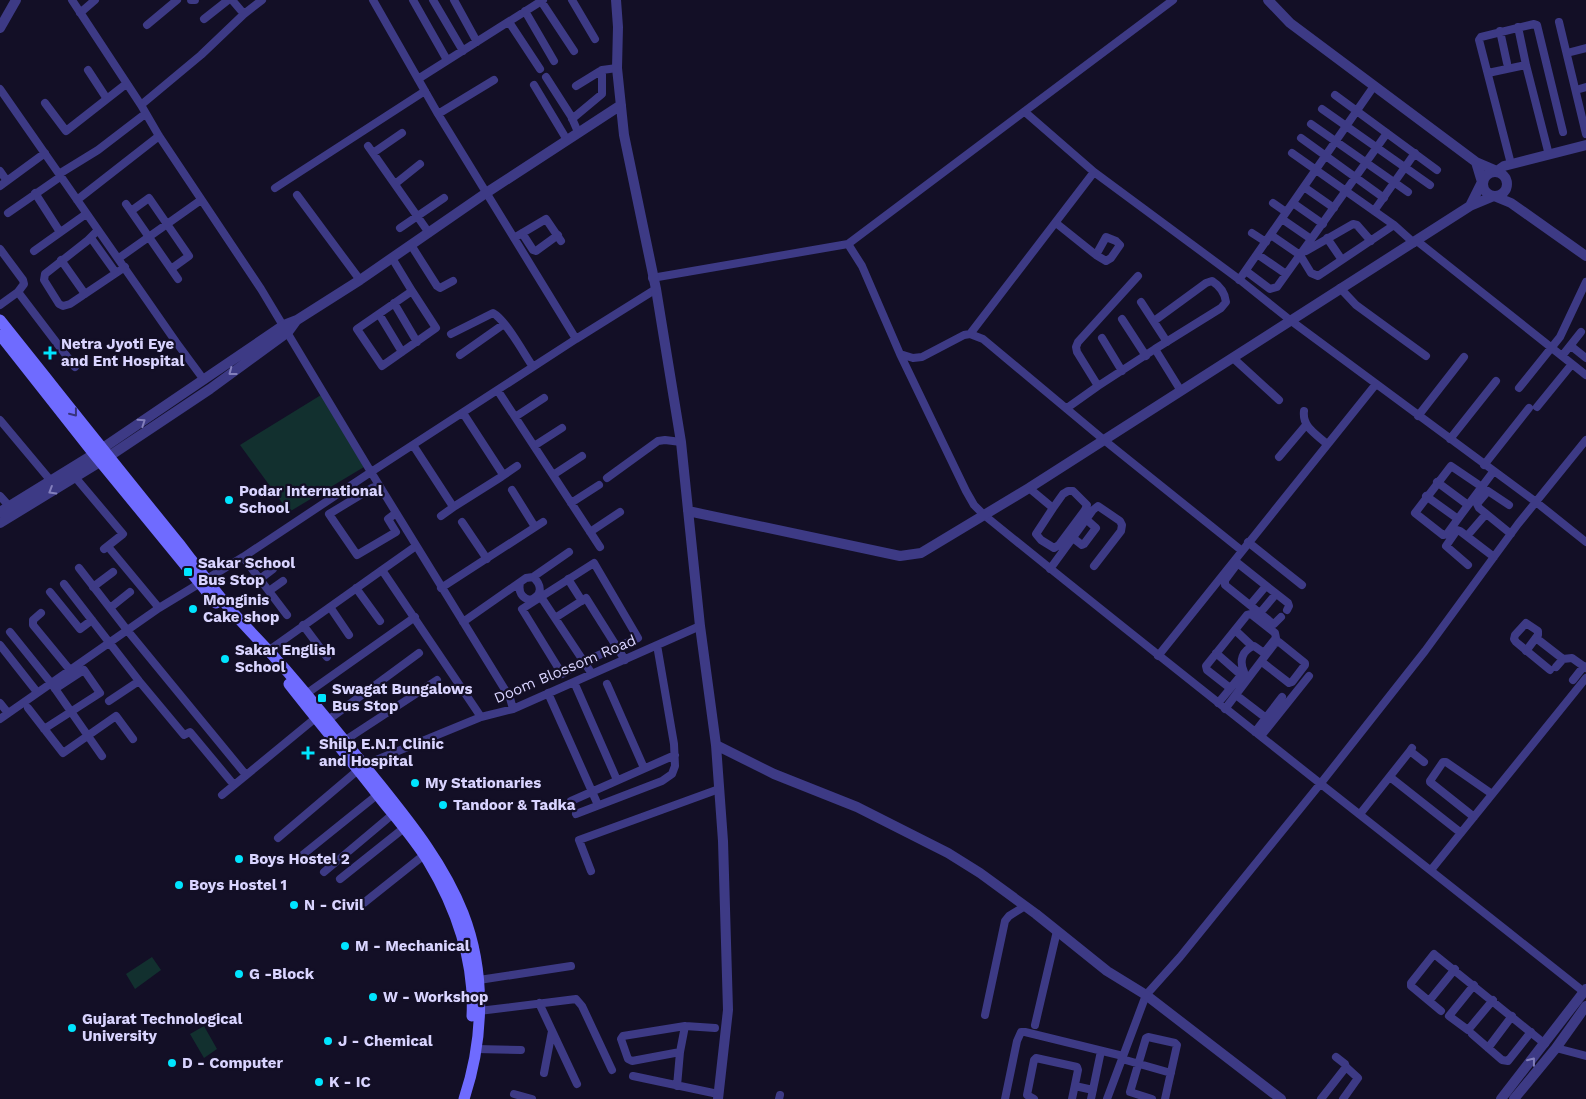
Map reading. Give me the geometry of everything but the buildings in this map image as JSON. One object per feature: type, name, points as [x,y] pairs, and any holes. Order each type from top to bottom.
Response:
[{"type":"main road","points":[[0,320],[101,455]]},
{"type":"main road","points":[[2,340],[101,455],[204,581],[230,609],[288,683],[344,740],[377,795],[429,857],[443,870],[463,914],[472,942],[480,1011],[470,1081],[459,1099]]},
{"type":"main road","points":[[266,653],[306,694],[429,857]]},
{"type":"main road","points":[[459,1099],[469,1043],[472,1005],[477,983]]},
{"type":"street","points":[[0,28],[16,0]]},
{"type":"street","points":[[72,0],[286,328],[441,588],[510,698],[513,708]]},
{"type":"street","points":[[80,13],[95,0]]},
{"type":"street","points":[[147,25],[177,0]]},
{"type":"street","points":[[204,19],[228,0]]},
{"type":"street","points":[[232,0],[244,14]]},
{"type":"street","points":[[141,105],[201,55],[244,14],[262,0]]},
{"type":"street","points":[[373,0],[438,114],[576,339]]},
{"type":"street","points":[[413,0],[447,60]]},
{"type":"street","points":[[433,0],[463,50]]},
{"type":"street","points":[[454,0],[477,42]]},
{"type":"street","points":[[418,79],[542,0],[574,51]]},
{"type":"street","points":[[572,0],[595,39]]},
{"type":"street","points":[[616,0],[618,68],[624,135],[652,278],[656,289],[681,442],[700,626],[716,745],[723,842],[728,1010],[718,1097],[633,1076]]},
{"type":"street","points":[[652,278],[848,244],[1173,0]]},
{"type":"street","points":[[1268,0],[1290,23],[1374,86],[1476,162],[1497,171],[1506,183],[1510,203]]},
{"type":"street","points":[[525,12],[554,61]]},
{"type":"street","points":[[509,22],[540,69]]},
{"type":"street","points":[[1559,22],[1586,134]]},
{"type":"street","points":[[688,511],[900,556],[921,553],[1030,488],[1470,206],[1501,194],[1511,164],[1479,40],[1483,35],[1534,24],[1538,28],[1563,132]]},
{"type":"street","points":[[1518,28],[1549,155]]},
{"type":"street","points":[[1500,32],[1507,62]]},
{"type":"street","points":[[1568,53],[1586,48]]},
{"type":"street","points":[[1488,73],[1526,65]]},
{"type":"street","points":[[576,86],[602,70],[618,68]]},
{"type":"street","points":[[88,70],[107,99]]},
{"type":"street","points":[[572,119],[602,94],[602,70]]},
{"type":"street","points":[[546,77],[578,132]]},
{"type":"street","points":[[438,114],[494,80]]},
{"type":"street","points":[[45,102],[66,131],[126,84]]},
{"type":"street","points":[[534,85],[568,140]]},
{"type":"street","points":[[1239,280],[1374,86]]},
{"type":"street","points":[[1576,90],[1586,87]]},
{"type":"street","points":[[0,89],[204,380]]},
{"type":"street","points":[[275,188],[425,91]]},
{"type":"street","points":[[1335,95],[1437,170]]},
{"type":"street","points":[[0,496],[4,509],[51,481],[101,455],[210,389],[297,320],[360,280],[486,193],[621,105]]},
{"type":"street","points":[[1322,109],[1430,185]]},
{"type":"street","points":[[1026,112],[1094,172],[1450,440],[1536,502],[1586,542]]},
{"type":"street","points":[[8,213],[98,150],[145,114]]},
{"type":"street","points":[[1311,124],[1408,192]]},
{"type":"street","points":[[373,154],[402,133]]},
{"type":"street","points":[[1246,271],[1270,288],[1277,287],[1387,133]]},
{"type":"street","points":[[77,200],[159,136]]},
{"type":"street","points":[[1301,138],[1384,198]]},
{"type":"street","points":[[1470,206],[1489,172],[1497,171],[1511,164],[1586,145]]},
{"type":"street","points":[[368,146],[429,233]]},
{"type":"street","points":[[0,171],[3,183],[45,153]]},
{"type":"street","points":[[1292,153],[1394,225],[1586,375]]},
{"type":"street","points":[[1374,211],[1414,153]]},
{"type":"street","points":[[1476,162],[1486,193],[1510,203],[1586,256]]},
{"type":"street","points":[[395,184],[420,164]]},
{"type":"street","points":[[970,334],[1094,172]]},
{"type":"street","points":[[1304,187],[1334,208]]},
{"type":"street","points":[[35,193],[60,232]]},
{"type":"street","points":[[297,195],[360,280]]},
{"type":"street","points":[[131,212],[149,198],[189,256],[171,269]]},
{"type":"street","points":[[400,228],[444,198]]},
{"type":"street","points":[[119,258],[201,200]]},
{"type":"street","points":[[1272,203],[1311,239]]},
{"type":"street","points":[[1293,203],[1323,224]]},
{"type":"street","points":[[126,204],[178,279]]},
{"type":"street","points":[[34,251],[86,214]]},
{"type":"street","points":[[514,238],[546,219],[559,238],[536,251],[533,250],[522,234]]},
{"type":"street","points":[[1056,223],[1096,254]]},
{"type":"street","points":[[1301,254],[1353,224],[1357,225],[1372,240]]},
{"type":"street","points":[[1271,235],[1301,254],[1311,273],[1315,276],[1323,273],[1394,225]]},
{"type":"street","points":[[98,230],[91,238],[48,271],[44,278],[55,298],[63,306],[70,304],[125,267]]},
{"type":"street","points":[[1252,233],[1266,242]]},
{"type":"street","points":[[91,238],[116,273]]},
{"type":"street","points":[[1327,238],[1342,260]]},
{"type":"street","points":[[848,244],[862,266],[900,354],[974,505],[1158,656],[1585,990],[1501,1099]]},
{"type":"street","points":[[411,246],[436,286],[440,288],[453,281]]},
{"type":"street","points":[[0,249],[24,284],[18,292],[0,305]]},
{"type":"street","points":[[1257,254],[1286,274]]},
{"type":"street","points":[[392,258],[436,328],[382,366],[357,329],[412,291]]},
{"type":"street","points":[[61,260],[85,294]]},
{"type":"street","points":[[1098,386],[1077,352],[1076,347],[1078,342],[1138,276]]},
{"type":"street","points":[[1067,408],[1098,386],[1221,308],[1226,302],[1225,295],[1212,281],[1206,283],[1154,321]]},
{"type":"street","points":[[1519,388],[1560,337],[1586,282]]},
{"type":"street","points":[[1340,288],[1356,305],[1426,356]]},
{"type":"street","points":[[53,686],[70,670],[159,608],[243,556],[656,289]]},
{"type":"street","points":[[18,292],[75,368]]},
{"type":"street","points":[[1141,302],[1166,342]]},
{"type":"street","points":[[394,303],[417,342]]},
{"type":"street","points":[[452,334],[493,313],[498,315],[533,368]]},
{"type":"street","points":[[379,314],[402,352]]},
{"type":"street","points":[[1122,319],[1146,356]]},
{"type":"street","points":[[460,355],[504,324]]},
{"type":"street","points":[[0,523],[75,477],[101,455],[204,380],[286,328]]},
{"type":"street","points":[[1562,356],[1581,332]]},
{"type":"street","points":[[900,354],[913,358],[922,357],[964,335],[970,334],[983,339],[1104,440],[1241,550]]},
{"type":"street","points":[[1102,338],[1122,371]]},
{"type":"street","points":[[1570,346],[1586,358]]},
{"type":"street","points":[[1156,349],[1181,392]]},
{"type":"street","points":[[1418,416],[1464,357]]},
{"type":"street","points":[[1232,358],[1279,400]]},
{"type":"street","points":[[1484,465],[1572,364]]},
{"type":"street","points":[[1253,376],[1259,369]]},
{"type":"street","points":[[1450,440],[1496,381]]},
{"type":"street","points":[[1281,617],[1274,624],[1272,623],[1225,585],[1225,580],[1241,550],[1376,384]]},
{"type":"street","points":[[498,391],[600,547]]},
{"type":"street","points":[[515,417],[544,398]]},
{"type":"street","points":[[1304,411],[1303,419],[1306,425],[1327,444]]},
{"type":"street","points":[[463,413],[502,473],[501,477]]},
{"type":"street","points":[[0,420],[51,481]]},
{"type":"street","points":[[1279,457],[1306,425]]},
{"type":"street","points":[[534,446],[562,428]]},
{"type":"street","points":[[1107,1099],[1146,995],[1180,957],[1321,783],[1424,652],[1511,534],[1586,440]]},
{"type":"street","points":[[607,478],[658,441],[681,442]]},
{"type":"street","points":[[413,445],[452,505],[455,506]]},
{"type":"street","points":[[553,475],[582,456]]},
{"type":"street","points":[[441,516],[518,466]]},
{"type":"street","points":[[1482,487],[1453,466],[1450,466],[1415,513],[1445,535],[1468,506],[1482,487],[1493,472]]},
{"type":"street","points":[[75,477],[123,534],[107,549],[159,608]]},
{"type":"street","points":[[1437,482],[1468,506]]},
{"type":"street","points":[[379,485],[329,514],[357,555],[396,532],[388,519],[396,513]]},
{"type":"street","points":[[572,503],[599,486]]},
{"type":"street","points":[[1030,488],[1053,508]]},
{"type":"street","points":[[512,490],[535,527]]},
{"type":"street","points":[[1068,490],[1079,496],[1087,505],[1059,545],[1054,548],[1041,540],[1036,534],[1053,508],[1068,490]]},
{"type":"street","points":[[1509,505],[1488,491],[1477,504],[1486,514],[1511,534]]},
{"type":"street","points":[[1426,496],[1458,519]]},
{"type":"street","points":[[1050,569],[1098,506],[1120,521],[1122,525],[1121,531],[1094,566]]},
{"type":"street","points":[[590,532],[620,512]]},
{"type":"street","points":[[1467,536],[1486,514]]},
{"type":"street","points":[[1073,538],[1082,545],[1096,528],[1086,520]]},
{"type":"street","points":[[462,522],[487,559]]},
{"type":"street","points":[[441,588],[543,522]]},
{"type":"street","points":[[1468,565],[1446,546],[1457,530],[1494,557]]},
{"type":"street","points":[[1248,542],[1302,585]]},
{"type":"street","points":[[266,653],[416,546]]},
{"type":"street","points":[[463,622],[526,578],[533,577],[569,552]]},
{"type":"street","points":[[243,556],[287,615]]},
{"type":"street","points":[[594,562],[638,638],[583,662],[562,674],[522,609],[541,597],[594,562]]},
{"type":"street","points":[[1235,562],[1288,603],[1287,610]]},
{"type":"street","points":[[1158,656],[1235,562]]},
{"type":"street","points":[[79,568],[127,630],[246,775]]},
{"type":"street","points":[[260,579],[273,569]]},
{"type":"street","points":[[382,570],[482,717]]},
{"type":"street","points":[[94,587],[113,572]]},
{"type":"street","points":[[520,583],[519,590],[523,597],[530,600],[539,594],[540,589],[538,582],[533,577]]},
{"type":"street","points":[[568,579],[582,601]]},
{"type":"street","points":[[269,591],[283,581]]},
{"type":"street","points":[[64,584],[139,681],[184,735],[190,732],[234,785]]},
{"type":"street","points":[[1250,605],[1266,586]]},
{"type":"street","points":[[356,588],[380,621]]},
{"type":"street","points":[[50,592],[80,629],[92,620]]},
{"type":"street","points":[[110,608],[130,592]]},
{"type":"street","points":[[1260,613],[1276,594]]},
{"type":"street","points":[[541,597],[592,674]]},
{"type":"street","points":[[555,618],[586,598],[625,660]]},
{"type":"street","points":[[330,607],[349,635]]},
{"type":"street","points":[[41,613],[33,620],[33,625],[70,670]]},
{"type":"street","points":[[1230,688],[1206,668],[1216,653],[1235,630],[1249,614],[1275,633],[1276,638],[1264,653],[1256,646],[1252,646],[1235,630]]},
{"type":"street","points":[[306,694],[415,617]]},
{"type":"street","points":[[1526,651],[1536,638],[1538,631],[1526,623],[1514,639],[1526,651],[1553,669],[1562,659],[1572,658],[1585,667],[1573,680]]},
{"type":"street","points":[[303,625],[327,657]]},
{"type":"street","name":"Doom Blossom Road","points":[[278,838],[361,768],[482,717],[513,708],[700,626]]},
{"type":"street","points":[[10,632],[53,686],[102,756]]},
{"type":"street","points":[[1536,638],[1562,659]]},
{"type":"street","points":[[1225,708],[1277,642],[1305,663],[1305,665],[1292,682],[1288,683],[1262,662]]},
{"type":"street","points":[[576,814],[662,781],[672,774],[674,770],[675,755],[657,645]]},
{"type":"street","points":[[0,646],[38,692]]},
{"type":"street","points":[[1218,703],[1244,672],[1241,658],[1247,649],[1252,646]]},
{"type":"street","points":[[222,795],[322,717],[419,653]]},
{"type":"street","points":[[1216,653],[1241,674]]},
{"type":"street","points":[[0,719],[38,692],[84,670],[100,693],[44,729]]},
{"type":"street","points":[[1258,734],[1309,676]]},
{"type":"street","points":[[1431,870],[1586,678]]},
{"type":"street","points":[[344,740],[438,680]]},
{"type":"street","points":[[110,700],[139,681]]},
{"type":"street","points":[[574,682],[617,780]]},
{"type":"street","points":[[607,684],[644,768]]},
{"type":"street","points":[[548,693],[598,805]]},
{"type":"street","points":[[1236,695],[1266,718]]},
{"type":"street","points":[[1258,734],[1266,718],[1282,697]]},
{"type":"street","points":[[0,703],[8,713]]},
{"type":"street","points":[[28,708],[63,752],[116,716],[133,738]]},
{"type":"street","points":[[716,745],[774,774],[857,807],[948,853],[980,873],[1107,971],[1146,995],[1281,1099]]},
{"type":"street","points":[[1360,814],[1411,749],[1424,762]]},
{"type":"street","points":[[571,800],[675,755]]},
{"type":"street","points":[[1474,816],[1430,782],[1443,762],[1446,762],[1492,794]]},
{"type":"street","points":[[1390,777],[1461,833]]},
{"type":"street","points":[[591,871],[579,840],[719,790]]},
{"type":"street","points":[[300,857],[377,795]]},
{"type":"street","points":[[324,872],[392,814]]},
{"type":"street","points":[[340,879],[404,828]]},
{"type":"street","points":[[360,906],[429,857]]},
{"type":"street","points":[[985,1015],[1005,921],[1009,916],[1025,906]]},
{"type":"street","points":[[1035,1025],[1057,931]]},
{"type":"street","points":[[1441,1011],[1411,986],[1411,983],[1434,954],[1545,1044]]},
{"type":"street","points":[[477,983],[571,966]]},
{"type":"street","points":[[1429,1001],[1454,969]]},
{"type":"street","points":[[1474,985],[1449,1016],[1468,1030],[1493,1000]]},
{"type":"street","points":[[480,1011],[572,998],[578,1001],[612,1070]]},
{"type":"street","points":[[539,1003],[577,1084]]},
{"type":"street","points":[[1514,1099],[1556,1048],[1586,1006]]},
{"type":"street","points":[[1488,1048],[1512,1016]]},
{"type":"street","points":[[677,1086],[680,1052],[685,1026]]},
{"type":"street","points":[[680,1052],[632,1060],[628,1059],[621,1039],[623,1036],[685,1026],[715,1028]]},
{"type":"street","points":[[544,1073],[552,1031]]},
{"type":"street","points":[[1005,1099],[1017,1040],[1021,1032],[1123,1057],[1138,1064],[1171,1073]]},
{"type":"street","points":[[1472,1034],[1502,1060],[1508,1060],[1531,1032]]},
{"type":"street","points":[[1152,1099],[1130,1092],[1147,1037],[1177,1045],[1165,1099]]},
{"type":"street","points":[[1556,1048],[1586,1056]]},
{"type":"street","points":[[476,1049],[521,1050]]},
{"type":"street","points":[[1090,1099],[1101,1051]]},
{"type":"street","points":[[1336,1056],[1358,1078],[1343,1099]]},
{"type":"street","points":[[1034,1099],[1027,1095],[1034,1058],[1077,1067],[1072,1099]]},
{"type":"street","points":[[1321,1099],[1346,1067]]},
{"type":"street","points":[[1075,1086],[1092,1090]]},
{"type":"street","points":[[514,1094],[532,1099]]},
{"type":"green space","points":[[321,395],[364,467],[289,512],[240,445]]},
{"type":"green space","points":[[152,957],[161,970],[135,989],[126,974]]},
{"type":"green space","points":[[204,1026],[217,1049],[204,1058],[190,1034]]},
{"type":"place","name":"Netra Jyoti Eye and Ent Hospital","points":[[50,353]]},
{"type":"place","name":"Podar International School","points":[[229,500]]},
{"type":"place","name":"Sakar School Bus Stop","points":[[188,572]]},
{"type":"place","name":"Monginis Cake shop","points":[[193,609]]},
{"type":"place","name":"Sakar English School","points":[[225,659]]},
{"type":"place","name":"Swagat Bungalows Bus Stop","points":[[322,698]]},
{"type":"place","name":"Shilp E.N.T Clinic and Hospital","points":[[308,753]]},
{"type":"place","name":"My Stationaries","points":[[415,783]]},
{"type":"place","name":"Tandoor & Tadka","points":[[443,805]]},
{"type":"place","name":"Boys Hostel 2","points":[[239,859]]},
{"type":"place","name":"Boys Hostel 1","points":[[179,885]]},
{"type":"place","name":"N - Civil","points":[[294,905]]},
{"type":"place","name":"M - Mechanical","points":[[345,946]]},
{"type":"place","name":"G -Block","points":[[239,974]]},
{"type":"place","name":"W - Workshop","points":[[373,997]]},
{"type":"place","name":"Gujarat Technological University","points":[[72,1028]]},
{"type":"place","name":"J - Chemical","points":[[328,1041]]},
{"type":"place","name":"D - Computer","points":[[172,1063]]},
{"type":"place","name":"K - IC","points":[[319,1082]]}]
